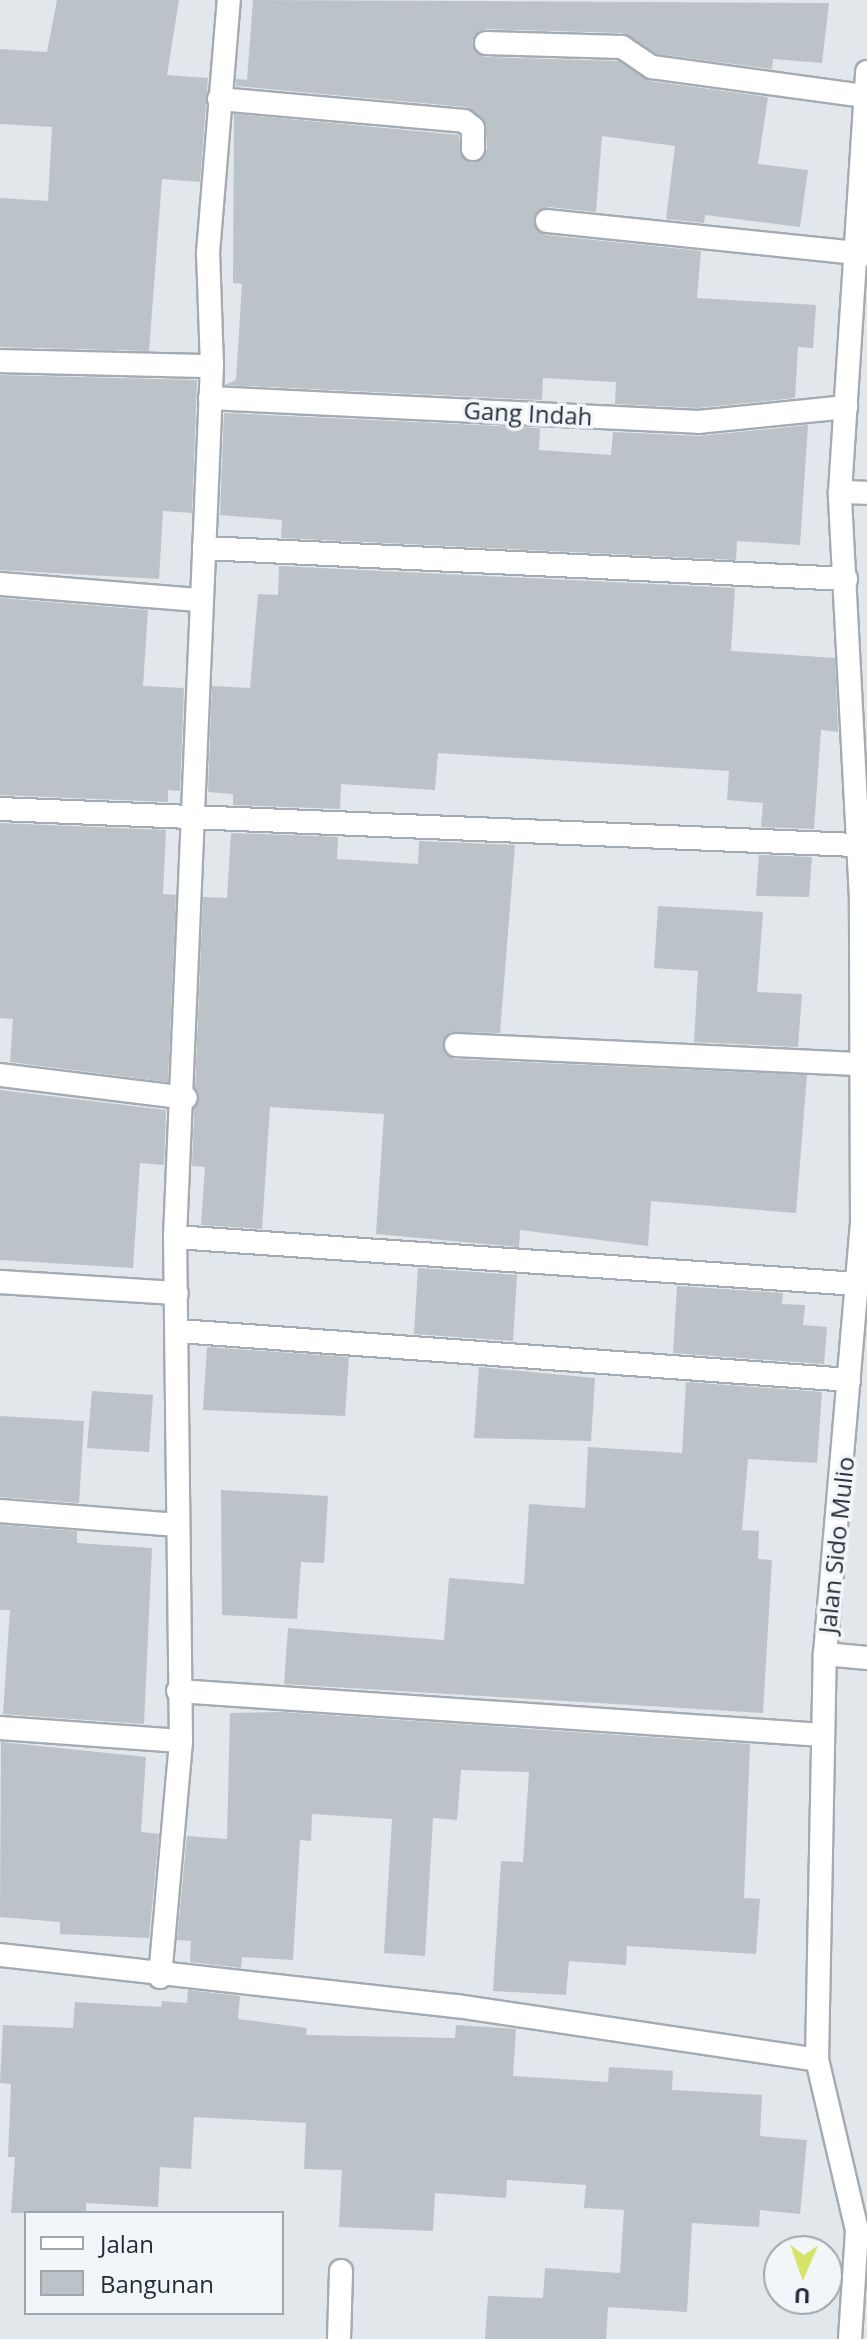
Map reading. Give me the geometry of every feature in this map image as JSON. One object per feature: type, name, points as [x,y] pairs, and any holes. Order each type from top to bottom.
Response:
[{"type":"street","points":[[160,1977],[181,1741],[176,1525],[179,1331],[175,1237],[186,1098],[189,817],[212,366],[208,253],[229,0]]},
{"type":"street","points":[[486,43],[622,47],[652,67],[865,96]]},
{"type":"street","name":"Jalan Sido Mulio","points":[[850,2339],[862,2231],[817,2060],[825,1654],[858,1410],[849,1380],[865,1225],[864,964],[855,845],[859,647],[846,579],[840,492],[859,254],[867,72]]},
{"type":"street","points":[[219,99],[464,121],[473,128],[473,149]]},
{"type":"street","points":[[547,221],[859,254]]},
{"type":"street","points":[[0,361],[212,366]]},
{"type":"street","name":"Gang Indah","points":[[210,398],[698,422],[846,407]]},
{"type":"street","points":[[840,492],[867,493]]},
{"type":"street","points":[[204,548],[846,579]]},
{"type":"street","points":[[0,584],[199,600]]},
{"type":"street","points":[[0,809],[855,845]]},
{"type":"street","points":[[456,1045],[862,1064]]},
{"type":"street","points":[[0,1075],[186,1098]]},
{"type":"street","points":[[175,1237],[858,1284]]},
{"type":"street","points":[[0,1282],[177,1293]]},
{"type":"street","points":[[179,1331],[849,1380]]},
{"type":"street","points":[[0,1511],[176,1525]]},
{"type":"street","points":[[825,1654],[867,1658]]},
{"type":"street","points":[[178,1691],[823,1735]]},
{"type":"street","points":[[0,1728],[181,1741]]},
{"type":"street","points":[[0,1955],[160,1977],[457,2006],[817,2060]]},
{"type":"street","points":[[339,2339],[341,2271]]},
{"type":"building","points":[[57,0],[179,0],[167,75],[208,78],[200,182],[162,179],[149,351],[0,347],[0,198],[48,201],[52,127],[0,124],[0,49],[47,52]]},
{"type":"building","points":[[253,0],[829,3],[822,63],[773,59],[772,69],[657,54],[622,33],[486,29],[472,42],[485,57],[618,61],[650,81],[768,97],[758,164],[808,170],[800,227],[705,215],[704,223],[666,219],[675,146],[602,136],[596,212],[548,207],[533,220],[546,235],[701,251],[697,298],[816,305],[813,348],[798,347],[795,398],[698,408],[615,404],[616,382],[543,378],[542,400],[225,385],[236,380],[242,284],[233,283],[234,114],[459,135],[461,155],[472,163],[487,149],[485,121],[466,107],[236,86],[236,79],[247,80]]},
{"type":"building","points":[[0,375],[197,380],[192,513],[163,511],[159,579],[0,570]]},
{"type":"building","points":[[224,413],[540,428],[539,450],[611,455],[613,432],[699,436],[808,425],[800,545],[737,541],[736,560],[281,538],[282,520],[220,515]]},
{"type":"building","points":[[279,566],[735,588],[731,651],[835,658],[838,732],[821,730],[814,829],[761,827],[763,803],[727,800],[729,771],[438,753],[435,790],[341,784],[340,809],[233,805],[233,794],[208,792],[212,686],[250,688],[258,594],[278,595]]},
{"type":"building","points":[[0,598],[148,610],[143,686],[184,688],[180,791],[168,790],[168,802],[0,795]]},
{"type":"building","points":[[0,823],[166,830],[163,894],[176,895],[168,1082],[10,1062],[13,1019],[0,1018]]},
{"type":"building","points":[[231,833],[338,837],[337,859],[418,864],[419,841],[515,845],[500,1033],[450,1032],[444,1052],[455,1059],[807,1075],[796,1213],[651,1201],[648,1246],[520,1230],[519,1247],[376,1234],[384,1114],[270,1107],[262,1229],[201,1225],[205,1167],[192,1166],[203,897],[227,898]]},
{"type":"building","points":[[759,855],[812,857],[809,897],[756,896]]},
{"type":"building","points":[[658,906],[763,912],[757,992],[802,994],[798,1047],[694,1042],[698,971],[654,968]]},
{"type":"building","points":[[0,1090],[166,1110],[164,1165],[140,1163],[133,1268],[0,1260]]},
{"type":"building","points":[[418,1268],[517,1275],[513,1341],[414,1334]]},
{"type":"building","points":[[677,1286],[783,1293],[782,1304],[805,1305],[803,1325],[827,1327],[824,1364],[673,1353]]},
{"type":"building","points":[[207,1347],[349,1357],[345,1416],[203,1410]]},
{"type":"building","points":[[479,1367],[595,1378],[591,1441],[474,1438]]},
{"type":"building","points":[[686,1382],[822,1392],[817,1463],[748,1459],[742,1530],[759,1531],[758,1559],[772,1560],[763,1713],[284,1684],[288,1628],[444,1640],[449,1578],[524,1584],[529,1504],[585,1508],[588,1447],[682,1453]]},
{"type":"building","points":[[92,1391],[153,1395],[149,1452],[87,1448]]},
{"type":"building","points":[[0,1416],[84,1421],[79,1503],[0,1497]]},
{"type":"building","points":[[221,1490],[328,1496],[324,1563],[301,1562],[297,1619],[222,1615]]},
{"type":"building","points":[[0,1525],[77,1531],[77,1543],[152,1548],[144,1724],[3,1714],[10,1610],[0,1610]]},
{"type":"building","points":[[282,1712],[750,1744],[744,1898],[760,1899],[756,1954],[627,1946],[626,1965],[569,1961],[566,1995],[493,1991],[501,1861],[523,1862],[529,1772],[461,1770],[457,1820],[433,1818],[425,1956],[384,1953],[392,1819],[312,1814],[311,1841],[300,1840],[293,1960],[242,1957],[241,1968],[190,1962],[191,1941],[177,1940],[187,1836],[227,1839],[230,1713]]},
{"type":"building","points":[[1,1742],[146,1757],[141,1832],[159,1834],[149,1938],[60,1934],[60,1922],[0,1917]]},
{"type":"building","points":[[188,1990],[240,1996],[238,2019],[307,2028],[306,2035],[455,2038],[456,2025],[516,2029],[513,2076],[608,2082],[609,2067],[673,2071],[672,2090],[762,2095],[760,2136],[807,2140],[800,2214],[760,2210],[759,2227],[692,2223],[687,2312],[608,2307],[606,2339],[485,2339],[488,2296],[543,2298],[545,2268],[620,2273],[624,2210],[584,2208],[586,2185],[507,2180],[506,2198],[435,2193],[433,2231],[339,2227],[342,2170],[304,2169],[306,2123],[194,2117],[191,2169],[160,2167],[158,2207],[86,2203],[86,2211],[11,2213],[15,2157],[8,2157],[11,2084],[0,2083],[3,2025],[73,2028],[75,2002],[161,2007],[162,2001],[187,2003]]}]
